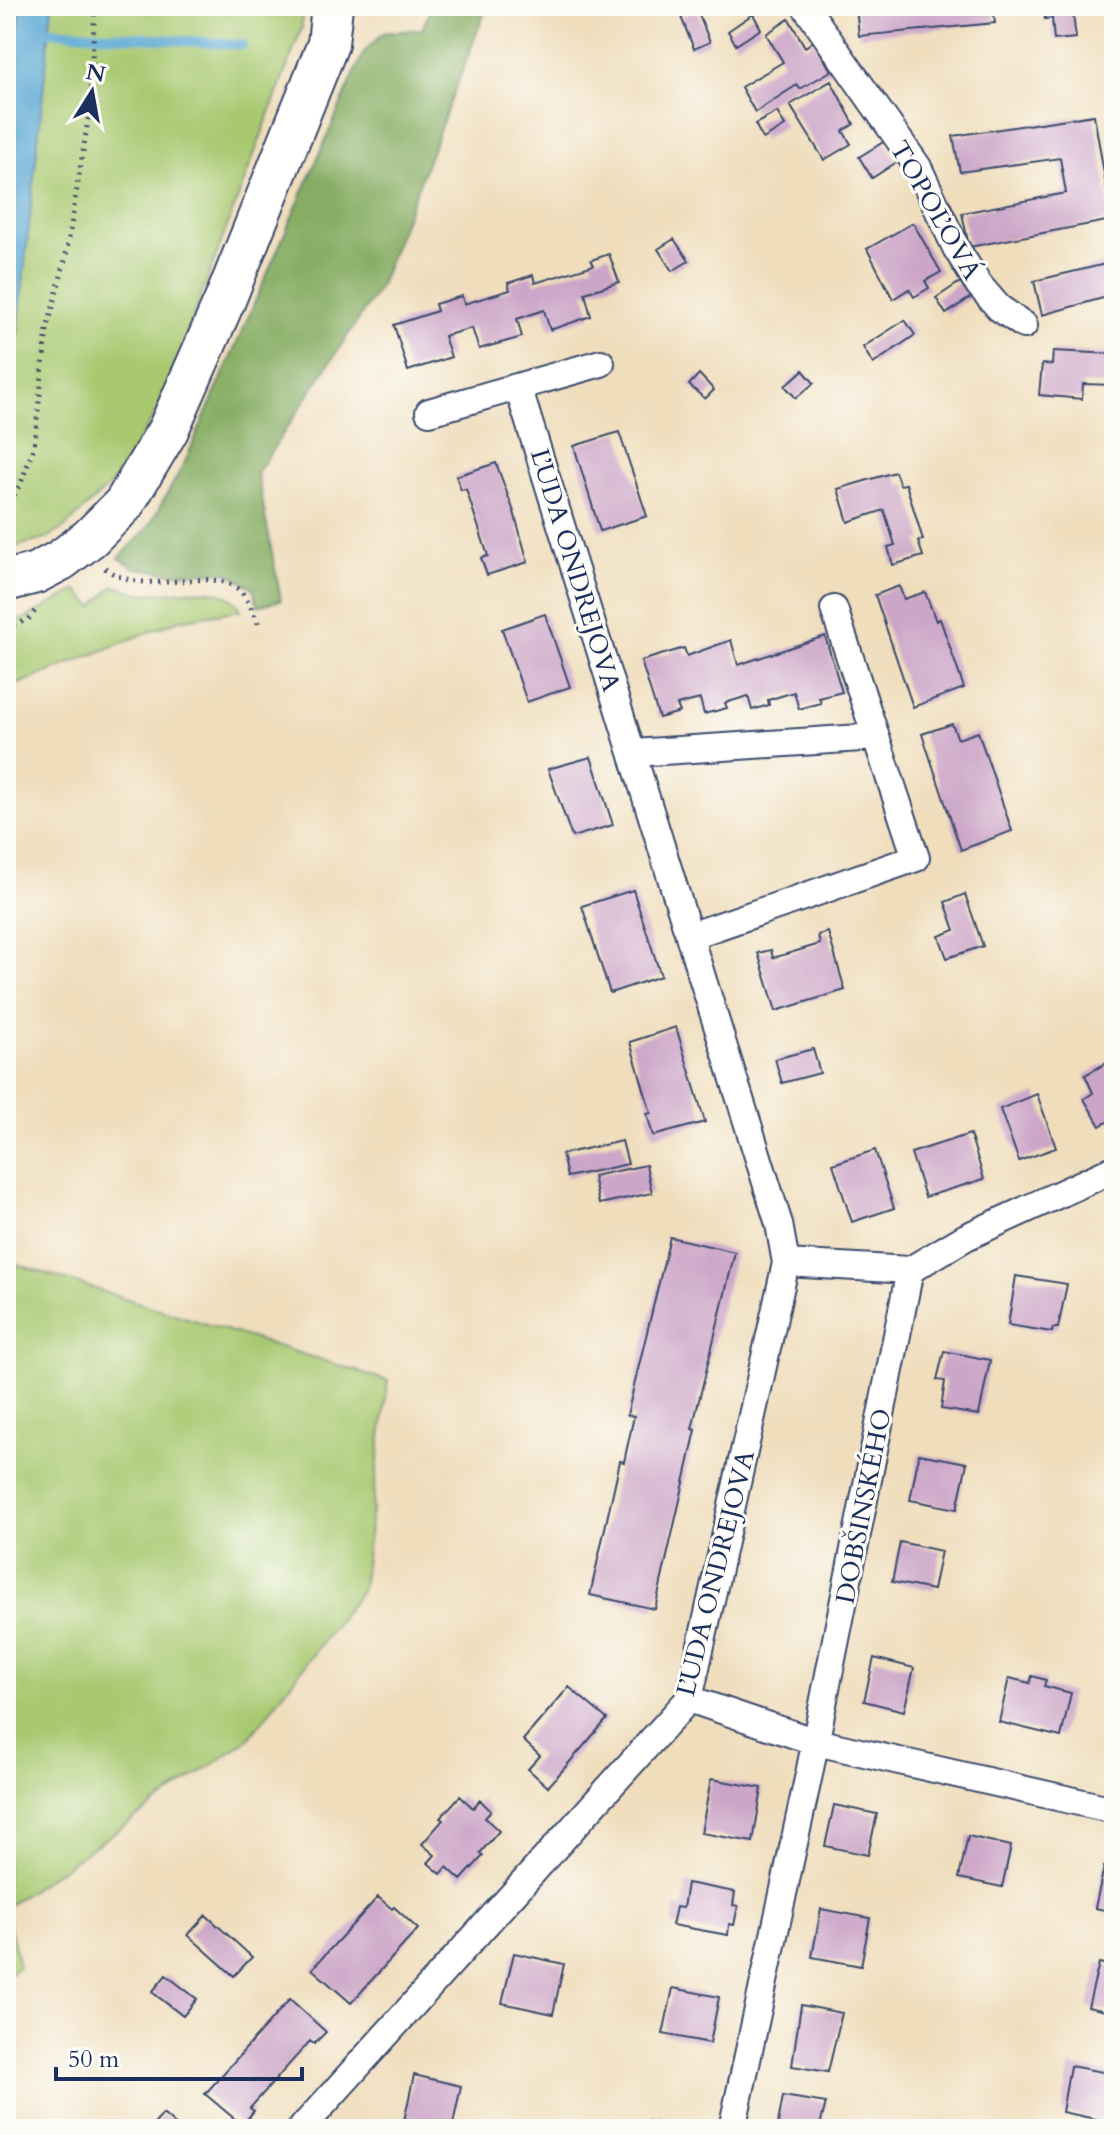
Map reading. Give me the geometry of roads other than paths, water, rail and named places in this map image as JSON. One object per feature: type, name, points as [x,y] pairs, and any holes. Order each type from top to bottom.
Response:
[{"type":"main road","points":[[21,577],[61,560],[85,542],[124,504],[168,430],[225,300],[328,44],[332,6]]},
{"type":"street","name":"TOPOĽOVÁ","points":[[805,6],[918,167],[956,248],[979,285],[999,308],[1024,325]]},
{"type":"street","points":[[429,412],[601,363]]},
{"type":"street","name":"ĽUDA ONDREJOVA","points":[[301,2129],[689,1699],[786,1263],[779,1224],[518,387]]},
{"type":"street","points":[[690,936],[916,858],[834,609]]},
{"type":"street","points":[[633,753],[876,737]]},
{"type":"street","points":[[786,1263],[910,1270],[966,1237],[1114,1169]]},
{"type":"street","name":"DOBŠINSKÉHO","points":[[732,2129],[816,1742],[910,1270]]},
{"type":"street","points":[[689,1699],[816,1742],[1114,1810]]},
{"type":"water","points":[[21,6],[52,6],[16,349],[6,390],[6,113]]},
{"type":"waterway","points":[[36,30],[242,45]]}]
